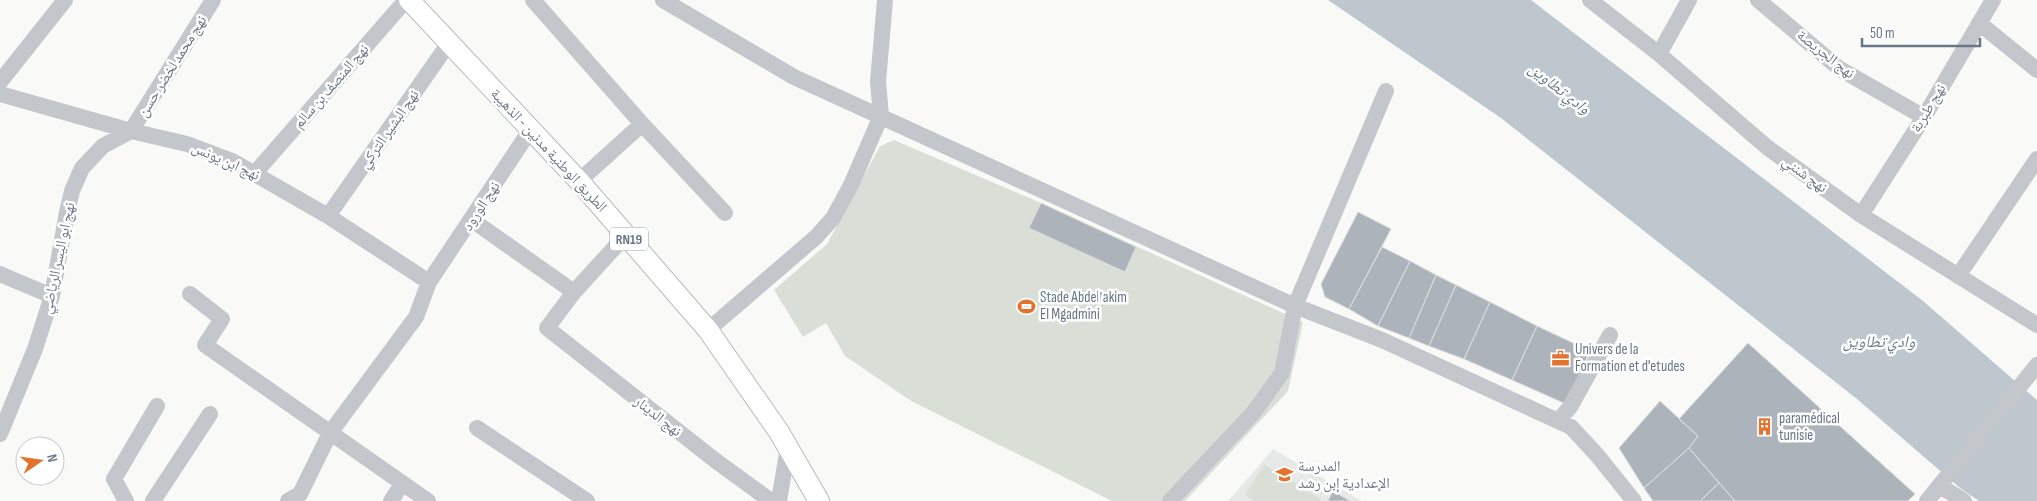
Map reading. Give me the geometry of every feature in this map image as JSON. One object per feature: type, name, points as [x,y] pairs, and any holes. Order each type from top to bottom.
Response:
[{"type":"main road","name":"الطريق الوطنية مدنين - الذهيبة","points":[[407,0],[579,181],[708,330],[788,447],[819,501]]},
{"type":"street","points":[[0,82],[65,0]]},
{"type":"street","name":"نهج محمد لخضر حسن","points":[[131,131],[213,0]]},
{"type":"street","name":"نهج المنصف بن سالم","points":[[255,173],[407,0]]},
{"type":"street","points":[[533,0],[642,124],[725,213]]},
{"type":"street","points":[[663,0],[794,77],[1295,306],[1382,340],[1571,427],[1634,501]]},
{"type":"street","points":[[708,330],[816,237],[833,218],[851,185],[881,116],[878,82],[885,0]]},
{"type":"street","name":"نهج شنني","points":[[1590,0],[1659,54],[1768,148],[1861,214],[2037,325]]},
{"type":"street","points":[[1659,54],[1689,0]]},
{"type":"street","name":"نهج الجريصة","points":[[1758,0],[1840,69],[1924,117]]},
{"type":"street","name":"نهج طبربة","points":[[1861,214],[1924,117],[1993,0]]},
{"type":"street","points":[[1978,23],[2037,70]]},
{"type":"street","name":"نهج البشير التركي","points":[[328,216],[449,43]]},
{"type":"street","points":[[1170,501],[1253,413],[1273,388],[1282,373],[1295,306],[1386,91]]},
{"type":"street","name":"نهج ابن يونس","points":[[0,94],[131,131],[187,144],[232,161],[328,216],[429,282]]},
{"type":"street","points":[[579,181],[642,124]]},
{"type":"street","name":"نهج الورود","points":[[288,501],[300,494],[330,433],[416,317],[429,282],[531,129]]},
{"type":"street","name":"نهج ابو اليسر الرياضي","points":[[0,434],[35,350],[52,296],[72,191],[82,168],[102,146],[131,131]]},
{"type":"street","points":[[1958,276],[2037,159]]},
{"type":"street","points":[[472,220],[574,292],[626,235]]},
{"type":"street","points":[[0,274],[52,296]]},
{"type":"street","name":"نهج الدينار","points":[[574,292],[547,328],[724,467],[771,501]]},
{"type":"street","points":[[190,294],[222,319],[205,345],[428,501]]},
{"type":"street","points":[[1558,421],[1570,408],[1610,335]]},
{"type":"street","points":[[1927,501],[2037,365]]},
{"type":"street","points":[[126,501],[114,479],[156,406]]},
{"type":"street","points":[[152,501],[210,414]]},
{"type":"street","points":[[477,428],[587,501]]},
{"type":"street","points":[[779,501],[788,447]]},
{"type":"street","points":[[391,501],[402,484]]},
{"type":"street","points":[[1940,486],[1964,501]]},
{"type":"shaded area","name":"Stade Abdelاakim El Mgadmini","points":[[894,140],[1041,203],[1303,322],[1288,391],[1185,501],[1112,501],[911,401],[845,356],[826,323],[803,337],[774,290],[827,244],[880,146]]},
{"type":"shaded area","name":"المدرسة الإعدادية إبن رشد","points":[[1273,449],[1362,501],[1228,501]]},
{"type":"shaded area","points":[[1264,464],[1321,499],[1320,501],[1255,501],[1245,495]]},
{"type":"water","name":"وادي تطاوين","points":[[1328,0],[1531,0],[1923,301],[2037,400],[2037,501],[1979,501],[1960,488],[1857,399],[1501,118]]},
{"type":"building","points":[[1041,203],[1136,247],[1125,272],[1029,228]]},
{"type":"building","points":[[1358,212],[1391,229],[1349,309],[1325,297],[1321,284]]},
{"type":"building","points":[[1382,247],[1410,261],[1378,326],[1349,309]]},
{"type":"building","points":[[1410,261],[1436,275],[1409,338],[1378,326]]},
{"type":"building","points":[[1436,275],[1456,285],[1429,346],[1409,338]]},
{"type":"building","points":[[1456,285],[1490,302],[1464,359],[1429,346]]},
{"type":"building","points":[[1490,302],[1537,326],[1512,380],[1464,359]]},
{"type":"building","points":[[1537,326],[1590,351],[1566,404],[1512,380]]},
{"type":"building","name":"paramédical tunisie","points":[[1748,343],[1915,494],[1908,501],[1735,501],[1689,448],[1698,436],[1679,419]]},
{"type":"building","points":[[1660,401],[1698,436],[1689,448],[1644,488],[1619,448]]},
{"type":"building","points":[[1689,448],[1719,483],[1700,501],[1653,501],[1644,488]]},
{"type":"building","points":[[1719,483],[1735,501],[1700,501]]},
{"type":"building","points":[[1333,491],[1350,501],[1328,501]]},
{"type":"place","name":"Stade Abdelاakim El Mgadmini","points":[[1026,306]]},
{"type":"place","name":"Univers de la Formation et d'etudes","points":[[1561,358]]},
{"type":"place","name":"paramédical tunisie","points":[[1765,427]]},
{"type":"place","name":"المدرسة الإعدادية إبن رشد","points":[[1284,475]]}]
